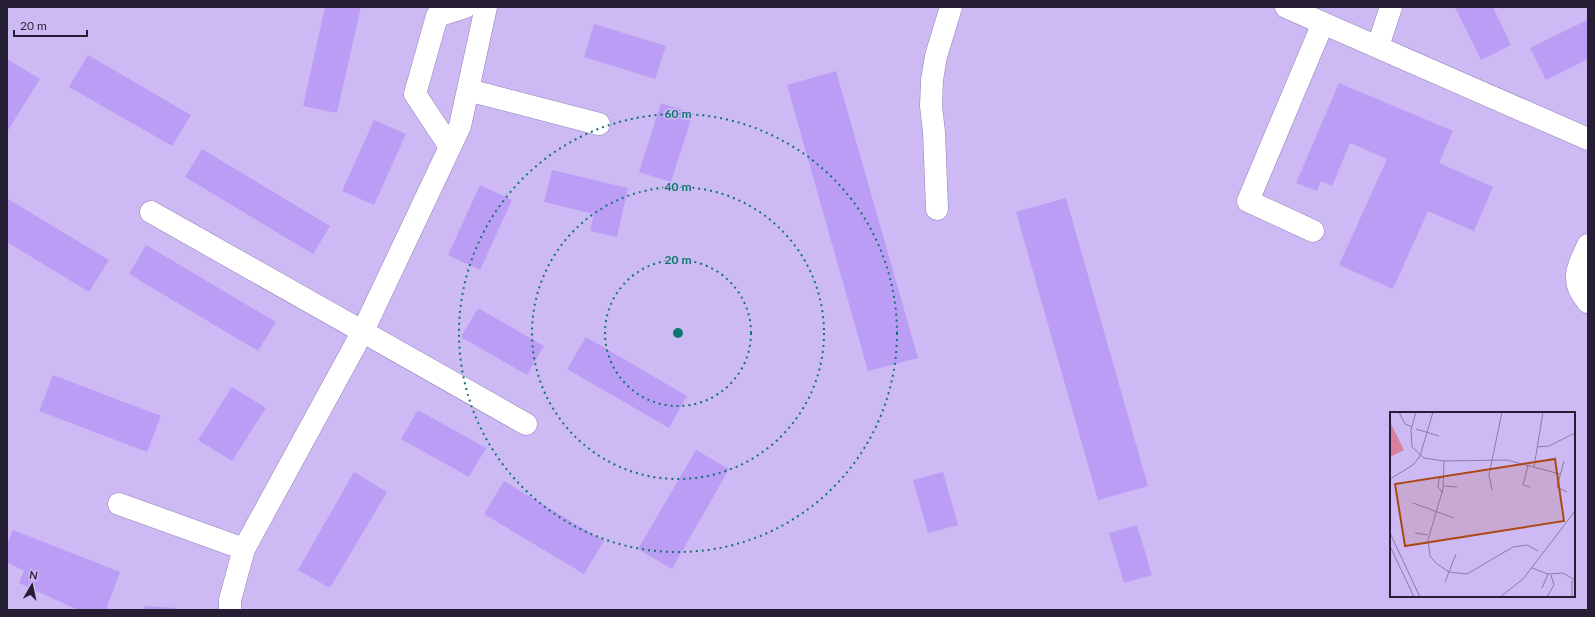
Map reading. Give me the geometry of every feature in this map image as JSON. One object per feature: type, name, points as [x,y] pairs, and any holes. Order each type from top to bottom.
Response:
[{"type":"lane","points":[[450,147],[415,94],[437,16],[465,7]]},
{"type":"lane","points":[[230,610],[230,600],[244,549],[363,331],[460,126],[486,7]]},
{"type":"lane","points":[[937,210],[934,132],[931,106],[932,80],[936,56],[951,7]]},
{"type":"lane","points":[[1286,7],[1588,139]]},
{"type":"lane","points":[[1378,46],[1391,7]]},
{"type":"lane","points":[[1313,231],[1248,201],[1324,23]]},
{"type":"lane","points":[[468,90],[599,124]]},
{"type":"lane","points":[[151,212],[526,424]]},
{"type":"lane","points":[[1588,245],[1579,266],[1576,282],[1581,294],[1588,302]]},
{"type":"lane","points":[[119,504],[244,549]]},
{"type":"building","points":[[325,7],[361,7],[337,113],[303,106]]},
{"type":"building","points":[[1455,7],[1493,7],[1511,45],[1481,60]]},
{"type":"building","points":[[1587,20],[1588,59],[1546,80],[1530,48]]},
{"type":"building","points":[[594,24],[666,46],[655,79],[584,57]]},
{"type":"building","points":[[88,55],[191,115],[172,146],[69,87]]},
{"type":"building","points":[[7,59],[40,79],[7,132]]},
{"type":"building","points":[[836,71],[918,358],[868,371],[787,85]]},
{"type":"building","points":[[1339,83],[1453,131],[1439,163],[1493,187],[1474,231],[1428,211],[1393,289],[1339,265],[1387,159],[1350,143],[1332,186],[1321,181],[1317,191],[1296,183]]},
{"type":"building","points":[[661,103],[693,113],[671,182],[639,172]]},
{"type":"building","points":[[374,120],[406,134],[374,205],[342,191]]},
{"type":"building","points":[[202,149],[330,226],[313,254],[185,177]]},
{"type":"building","points":[[552,170],[628,188],[617,237],[590,231],[594,214],[544,202]]},
{"type":"building","points":[[480,185],[512,200],[480,270],[448,255]]},
{"type":"building","points":[[1066,198],[1148,486],[1098,500],[1016,212]]},
{"type":"building","points":[[8,199],[109,260],[89,292],[7,242]]},
{"type":"building","points":[[146,245],[276,322],[258,351],[129,274]]},
{"type":"building","points":[[478,308],[544,346],[527,375],[461,337]]},
{"type":"building","points":[[586,337],[687,396],[669,428],[567,369]]},
{"type":"building","points":[[53,375],[161,416],[147,452],[39,411]]},
{"type":"building","points":[[232,387],[266,408],[232,461],[198,440]]},
{"type":"building","points":[[418,410],[486,448],[469,477],[401,439]]},
{"type":"building","points":[[696,450],[729,469],[672,569],[638,549]]},
{"type":"building","points":[[354,472],[387,492],[330,588],[298,570]]},
{"type":"building","points":[[943,472],[958,525],[928,533],[913,480]]},
{"type":"building","points":[[504,481],[604,541],[584,574],[484,514]]},
{"type":"building","points":[[1137,525],[1152,575],[1124,583],[1109,533]]},
{"type":"building","points":[[13,530],[120,572],[106,610],[78,610],[19,583],[24,571],[7,562],[7,545]]},
{"type":"building","points":[[144,606],[176,608],[176,610],[144,610]]}]
